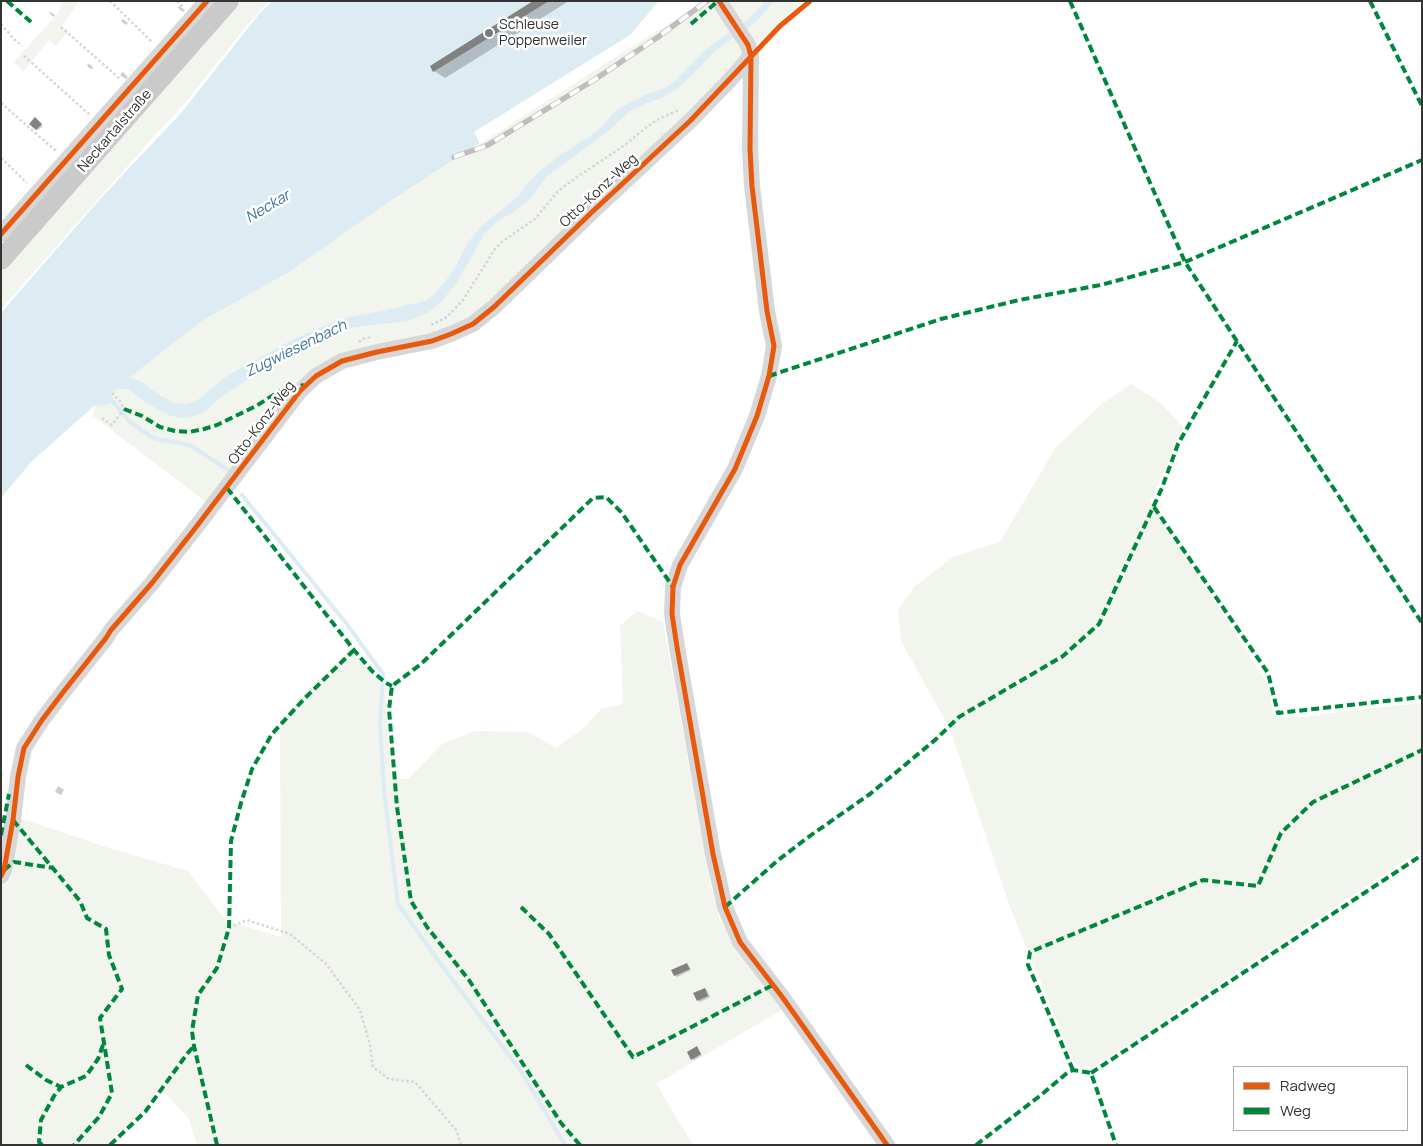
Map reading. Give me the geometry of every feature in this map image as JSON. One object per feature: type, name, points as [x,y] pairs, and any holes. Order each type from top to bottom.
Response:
[{"type":"main road","name":"Neckartalstraße","points":[[1,260],[228,1]]},
{"type":"lane","points":[[1,234],[206,1]]},
{"type":"lane","points":[[724,8],[749,50],[752,176],[767,311],[774,346],[770,376],[735,469],[680,565],[673,587],[672,614],[713,854],[725,907],[740,942],[783,998],[887,1145]]},
{"type":"lane","name":"Otto-Konz-Weg","points":[[1,876],[4,870],[13,820],[18,777],[24,748],[42,720],[111,630],[152,583],[193,531],[300,390],[316,376],[342,362],[377,352],[432,341],[473,324],[494,307],[690,121],[729,81],[749,50]]},
{"type":"path","points":[[110,1],[162,52]]},
{"type":"path","points":[[1,24],[22,46]]},
{"type":"path","points":[[61,28],[131,88]]},
{"type":"path","points":[[24,56],[99,123]]},
{"type":"path","points":[[1,103],[67,160]]},
{"type":"path","points":[[426,327],[447,317],[463,300],[503,241],[535,219],[558,191],[625,145],[657,120],[682,109]]},
{"type":"path","points":[[1,158],[37,193]]},
{"type":"path","points":[[342,362],[346,353],[362,339],[379,336]]},
{"type":"path","points":[[102,418],[112,426],[124,410],[120,401],[112,393]]},
{"type":"path","points":[[1,776],[3,771]]},
{"type":"path","points":[[229,928],[247,920],[290,934],[326,964],[360,1010],[370,1045],[373,1067],[389,1079],[415,1082],[456,1130],[461,1145]]},
{"type":"shaded area","points":[[63,1],[79,1],[62,26],[68,32],[56,46],[49,40],[23,72],[14,62],[58,13]]},
{"type":"shaded area","points":[[241,1],[269,1],[248,24],[180,109],[1,309],[1,272]]},
{"type":"shaded area","points":[[707,1],[804,1],[490,307],[444,335],[312,372],[209,504],[93,416],[95,405],[202,321],[289,272],[389,202],[636,44]]},
{"type":"shaded area","points":[[1131,384],[1161,403],[1184,428],[1150,501],[1268,685],[1274,717],[1304,717],[1422,703],[1422,849],[1092,1068],[1075,1065],[1011,910],[950,729],[901,641],[898,610],[914,587],[953,557],[1000,542],[1056,447],[1104,402]]},
{"type":"shaded area","points":[[637,611],[663,622],[711,886],[720,920],[746,960],[783,1009],[656,1084],[693,1145],[197,1145],[189,1119],[159,1089],[144,1111],[105,1145],[1,1145],[1,889],[20,818],[109,848],[188,871],[226,921],[281,937],[280,721],[302,696],[350,649],[387,688],[386,709],[392,778],[408,779],[442,744],[475,731],[528,732],[556,748],[583,729],[601,709],[623,704],[620,626]]},
{"type":"water","points":[[272,1],[659,1],[630,35],[474,132],[480,143],[389,202],[289,272],[202,321],[130,377],[142,382],[159,395],[174,403],[186,404],[201,398],[224,378],[242,367],[296,338],[329,324],[349,317],[425,301],[436,293],[455,268],[467,244],[481,226],[519,196],[526,185],[541,170],[593,134],[605,124],[612,114],[622,107],[645,95],[665,88],[675,81],[705,50],[747,21],[766,1],[774,1],[757,21],[716,50],[678,88],[662,98],[644,104],[629,112],[606,133],[548,175],[530,199],[514,212],[500,219],[485,233],[457,282],[441,302],[428,313],[407,321],[349,328],[333,334],[323,342],[262,370],[221,397],[204,412],[192,417],[171,416],[146,403],[128,389],[110,392],[114,403],[94,406],[31,462],[1,498],[1,313],[100,199],[182,112],[259,14]]},
{"type":"building","name":"Schleuse Poppenweiler","points":[[533,1],[549,1],[433,72],[430,66]]},
{"type":"building","points":[[35,117],[42,124],[36,130],[29,124]]},
{"type":"building","points":[[687,963],[690,969],[674,976],[671,970]]},
{"type":"building","points":[[705,988],[708,996],[697,1001],[693,993]]},
{"type":"building","points":[[697,1046],[701,1054],[691,1060],[687,1052]]},
{"type":"waterway","points":[[111,399],[129,421],[153,438],[190,445],[228,470]]},
{"type":"waterway","points":[[242,495],[346,623],[383,674],[380,724],[384,790],[398,904],[521,1071],[565,1145]]},
{"type":"railway","points":[[454,157],[488,145],[594,80],[707,1]]},
{"type":"marked path","points":[[7,1],[31,22]]},
{"type":"marked path","points":[[691,24],[718,1]]},
{"type":"marked path","points":[[1070,1],[1185,262],[1422,623]]},
{"type":"marked path","points":[[1370,1],[1422,106]]},
{"type":"marked path","points":[[769,376],[941,319],[1019,300],[1101,285],[1185,262],[1422,160]]},
{"type":"marked path","points":[[725,907],[777,861],[870,794],[935,740],[959,717],[1063,656],[1099,624],[1162,488],[1178,444],[1237,341]]},
{"type":"marked path","points":[[124,409],[142,416],[160,427],[189,432],[217,425],[256,406],[280,391],[304,385]]},
{"type":"marked path","points":[[227,488],[354,650],[372,671],[392,686]]},
{"type":"marked path","points":[[580,1145],[561,1123],[469,980],[427,927],[411,901],[397,807],[389,709],[392,686],[421,664],[593,498],[606,497],[622,513],[673,587]]},
{"type":"marked path","points":[[1154,507],[1268,673],[1278,713],[1422,697]]},
{"type":"marked path","points":[[217,1145],[192,1031],[198,995],[217,968],[229,928],[231,841],[241,803],[252,769],[272,734],[304,699],[354,650]]},
{"type":"marked path","points":[[1073,1070],[1028,965],[1030,952],[1203,880],[1258,886],[1281,833],[1313,802],[1422,750]]},
{"type":"marked path","points":[[1,835],[9,794]]},
{"type":"marked path","points":[[13,820],[80,901],[87,918],[106,929],[109,955],[122,989],[100,1018],[112,1093],[99,1117],[74,1145]]},
{"type":"marked path","points":[[1091,1073],[1422,855]]},
{"type":"marked path","points":[[4,870],[14,862],[53,868]]},
{"type":"marked path","points":[[521,907],[549,934],[633,1057],[773,985]]},
{"type":"marked path","points":[[42,1145],[39,1142],[41,1120],[54,1096],[61,1087],[86,1076],[98,1059],[104,1042]]},
{"type":"marked path","points":[[110,1145],[145,1112],[194,1046]]},
{"type":"marked path","points":[[26,1065],[46,1080],[61,1087]]},
{"type":"marked path","points":[[976,1145],[1073,1070],[1091,1073],[1116,1145]]},
{"type":"cycle path","points":[[1,234],[207,1]]},
{"type":"cycle path","points":[[719,1],[748,45],[751,56],[750,149],[752,186],[767,311],[774,346],[769,376],[757,416],[735,469],[680,565],[673,587],[672,614],[713,854],[725,907],[740,942],[783,998],[887,1145]]},
{"type":"cycle path","points":[[1,876],[4,870],[13,820],[18,777],[24,748],[42,720],[111,630],[152,583],[300,391],[316,376],[342,361],[432,341],[473,324],[494,307],[690,121],[780,26],[810,1]]},
{"type":"place","name":"Schleuse Poppenweiler","points":[[489,33]]},
{"type":"water label","name":"Neckar","points":[[268,207]]},
{"type":"water label","name":"Zugwiesenbach","points":[[296,349]]}]
